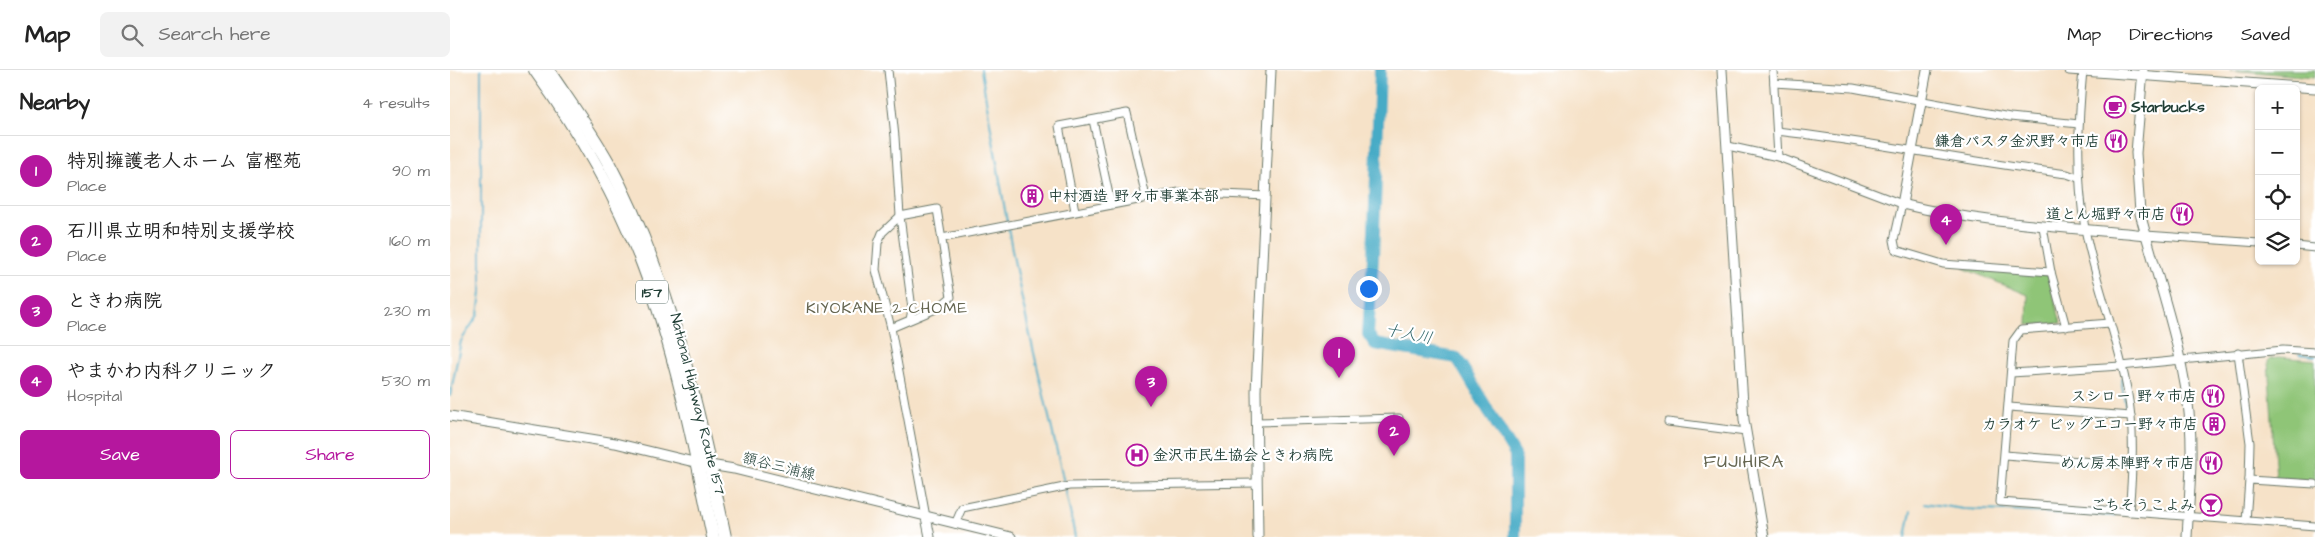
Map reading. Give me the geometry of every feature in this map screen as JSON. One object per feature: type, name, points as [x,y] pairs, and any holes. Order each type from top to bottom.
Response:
[{"type":"highway","name":"National Highway Route 157","points":[[535,70],[560,105],[588,152],[634,242],[672,353],[713,537]]},
{"type":"highway","name":"National Highway Route 157","points":[[548,70],[608,162],[644,238],[662,283],[700,417],[725,537]]},
{"type":"street","points":[[888,70],[900,216],[912,310],[910,320]]},
{"type":"street","points":[[1258,537],[1256,422],[1271,70]]},
{"type":"street","points":[[1722,70],[1746,432],[1764,537]]},
{"type":"street","points":[[1773,70],[1778,157]]},
{"type":"street","points":[[1926,70],[1894,240],[1896,250],[1943,264],[2051,272]]},
{"type":"street","points":[[2069,70],[2143,72],[2315,88]]},
{"type":"street","points":[[2083,71],[2079,124],[2078,178],[2085,230],[2121,366],[2131,416],[2133,465],[2129,512]]},
{"type":"street","points":[[2143,72],[2136,153],[2140,213],[2180,359],[2190,420],[2192,459],[2187,537]]},
{"type":"street","points":[[1774,83],[1853,88],[1920,102],[2010,117],[2079,124]]},
{"type":"street","points":[[1075,211],[1060,126],[1126,113],[1146,198]]},
{"type":"street","points":[[1093,120],[1111,204]]},
{"type":"street","points":[[1778,131],[1844,139],[1988,164],[2067,174],[2078,178]]},
{"type":"street","points":[[1728,146],[1778,157],[1902,204],[1938,213],[2043,227],[2255,243]]},
{"type":"street","points":[[942,238],[1179,192],[1266,196]]},
{"type":"street","points":[[891,328],[938,308],[950,297],[937,209],[900,216],[882,233],[878,243],[876,270],[891,328],[930,537]]},
{"type":"street","points":[[2043,227],[2051,272],[2066,327]]},
{"type":"street","points":[[2300,246],[2315,248]]},
{"type":"street","points":[[2110,322],[2021,330],[2013,341],[2000,502],[2315,526]]},
{"type":"street","points":[[2011,373],[2121,366],[2238,353],[2283,350],[2315,352]]},
{"type":"street","points":[[2238,353],[2250,443],[2246,520]]},
{"type":"street","points":[[2009,407],[2131,416]]},
{"type":"street","name":"額谷三浦線","points":[[451,416],[615,443],[698,463],[743,471],[1011,537]]},
{"type":"street","points":[[1256,422],[1399,418]]},
{"type":"street","points":[[1668,422],[1746,432]]},
{"type":"street","points":[[2005,455],[2133,465]]},
{"type":"street","points":[[2249,480],[2315,484]]},
{"type":"street","points":[[956,524],[962,508],[1070,486],[1256,483]]},
{"type":"green space","points":[[2230,70],[2315,70],[2315,77]]},
{"type":"green space","points":[[1963,268],[2048,275],[2061,323],[2027,325],[2028,295]]},
{"type":"green space","points":[[2271,358],[2315,360],[2315,480],[2276,478],[2268,361]]},
{"type":"waterway","points":[[450,396],[461,341],[478,315],[481,293],[481,70]]},
{"type":"waterway","points":[[981,70],[1007,222]]},
{"type":"waterway","name":"十人川","points":[[1380,70],[1373,258],[1368,334],[1375,344],[1457,358],[1515,455],[1515,537]]},
{"type":"waterway","points":[[1008,227],[1023,305],[1075,537]]},
{"type":"waterway","points":[[2299,354],[2315,356]]},
{"type":"waterway","points":[[2121,379],[2126,409]]},
{"type":"waterway","points":[[1925,503],[1963,509],[2114,516]]},
{"type":"waterway","points":[[1906,537],[1911,511]]},
{"type":"place","name":"Starbucks","points":[[2115,107]]},
{"type":"place","name":"鎌倉パスタ金沢野々市店","points":[[2116,141]]},
{"type":"place","name":"中村酒造 野々市事業本部","points":[[1032,196]]},
{"type":"place","name":"道とん堀野々市店","points":[[2182,214]]},
{"type":"place","name":"やまかわ内科クリニック","points":[[1946,245]]},
{"type":"place","name":"特別擁護老人ホーム 富樫苑","points":[[1339,378]]},
{"type":"place","name":"スシロー 野々市店","points":[[2213,396]]},
{"type":"place","name":"ときわ病院","points":[[1151,407]]},
{"type":"place","name":"カラオケ ビッグエコー野々市店","points":[[2214,424]]},
{"type":"place","name":"金沢市民生協会ときわ病院","points":[[1137,455]]},
{"type":"place","name":"石川県立明和特別支援学校","points":[[1394,456]]},
{"type":"place","name":"めん房本陣野々市店","points":[[2211,463]]},
{"type":"place","name":"ごちそうこよみ","points":[[2211,505]]},
{"type":"district","name":"KIYOKANE 2-CHOME","points":[[887,307]]},
{"type":"district","name":"FUJIHIRA","points":[[1744,461]]}]
